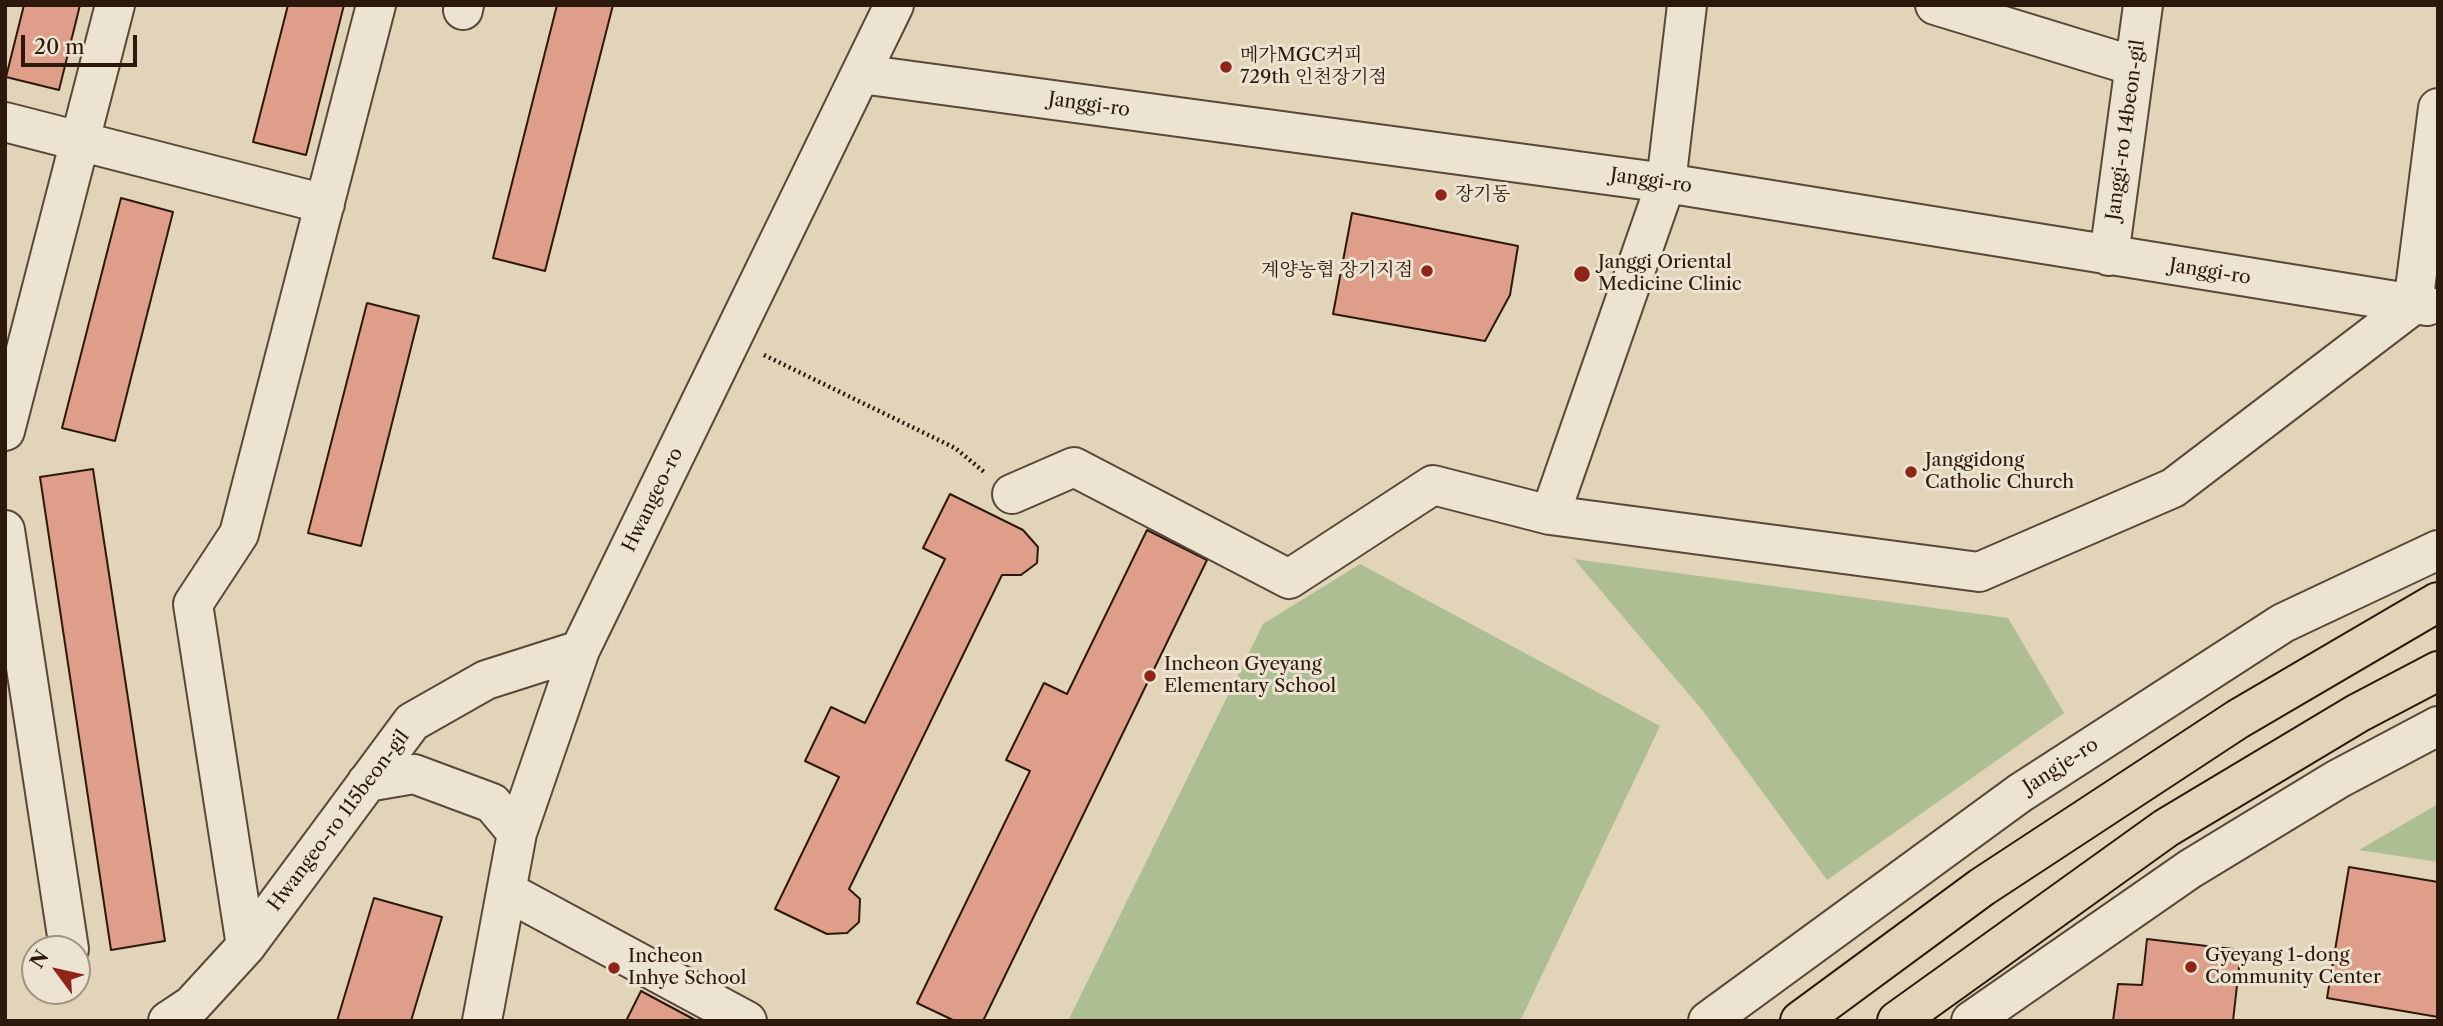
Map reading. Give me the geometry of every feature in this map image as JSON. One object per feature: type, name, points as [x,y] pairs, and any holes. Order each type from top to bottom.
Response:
[{"type":"main road","points":[[1800,1021],[1982,887],[2203,741],[2438,602]]},
{"type":"main road","points":[[1897,1021],[2166,828],[2358,713],[2438,671]]},
{"type":"street","points":[[5,431],[115,5]]},
{"type":"street","points":[[246,946],[193,604],[239,534],[376,5]]},
{"type":"street","name":"Hwangeo-ro","points":[[482,1021],[517,833],[580,650],[894,5]]},
{"type":"street","points":[[1550,515],[1665,183],[1687,5]]},
{"type":"street","points":[[1935,5],[2134,66]]},
{"type":"street","name":"Janggi-ro 14beon-gil","points":[[2109,256],[2143,5]]},
{"type":"street","name":"Janggi-ro","points":[[861,74],[1665,183],[2425,306]]},
{"type":"street","points":[[1012,494],[1074,467],[1289,579],[1433,485],[1550,515],[1979,572],[2172,488],[2425,306],[2438,108]]},
{"type":"street","points":[[5,122],[325,204]]},
{"type":"street","points":[[5,530],[20,729],[66,935]]},
{"type":"street","name":"Jangje-ro","points":[[1708,1021],[2043,778],[2283,623],[2438,550]]},
{"type":"street","name":"Hwangeo-ro 115beon-gil","points":[[168,1021],[192,1004],[246,946],[412,722],[486,680],[580,650]]},
{"type":"street","points":[[1971,1021],[2190,869],[2338,779],[2438,726]]},
{"type":"street","points":[[367,782],[414,774],[492,803],[517,833]]},
{"type":"street","points":[[508,892],[747,1021]]},
{"type":"path","points":[[731,339],[955,448],[1012,494]]},
{"type":"green space","points":[[1574,559],[2008,618],[2064,713],[1827,880],[1703,711]]},
{"type":"green space","points":[[1360,564],[1660,726],[1523,1015],[1519,1021],[1068,1021],[1263,624]]},
{"type":"green space","points":[[2438,804],[2438,862],[2359,850]]},
{"type":"building","points":[[24,5],[80,5],[59,90],[6,77]]},
{"type":"building","points":[[288,5],[344,5],[306,155],[253,142]]},
{"type":"building","points":[[557,5],[613,5],[545,271],[493,258]]},
{"type":"building","points":[[121,198],[173,212],[115,441],[62,428]]},
{"type":"building","name":"계양농협 장기지점","points":[[1352,213],[1518,246],[1510,295],[1485,341],[1333,314]]},
{"type":"building","points":[[367,303],[419,316],[361,546],[308,533]]},
{"type":"building","points":[[93,469],[165,941],[111,950],[40,477]]},
{"type":"building","points":[[950,494],[1023,530],[1038,547],[1037,563],[1021,575],[1002,575],[849,889],[860,899],[859,922],[847,933],[827,934],[775,909],[839,777],[805,761],[831,707],[865,723],[945,559],[923,548]]},
{"type":"building","points":[[1147,530],[1207,560],[983,1021],[955,1021],[917,1003],[1030,771],[1006,760],[1044,683],[1067,694]]},
{"type":"building","points":[[2349,867],[2438,882],[2438,1017],[2327,998]]},
{"type":"building","points":[[374,898],[442,917],[411,1021],[337,1021]]},
{"type":"building","name":"Gyeyang 1-dong Community Center","points":[[2147,939],[2241,950],[2233,1021],[2113,1021],[2118,984],[2142,985]]},
{"type":"building","points":[[641,991],[697,1021],[626,1021]]},
{"type":"place","name":"메가MGC커피 729th 인천장기점","points":[[1226,67]]},
{"type":"place","name":"장기동","points":[[1441,195]]},
{"type":"place","name":"계양농협 장기지점","points":[[1427,271]]},
{"type":"place","name":"Janggi Oriental Medicine Clinic","points":[[1582,274]]},
{"type":"place","name":"Janggidong Catholic Church","points":[[1911,472]]},
{"type":"place","name":"Incheon Gyeyang Elementary School","points":[[1150,676]]},
{"type":"place","name":"Gyeyang 1-dong Community Center","points":[[2191,967]]},
{"type":"place","name":"Incheon Inhye School","points":[[614,968]]}]
